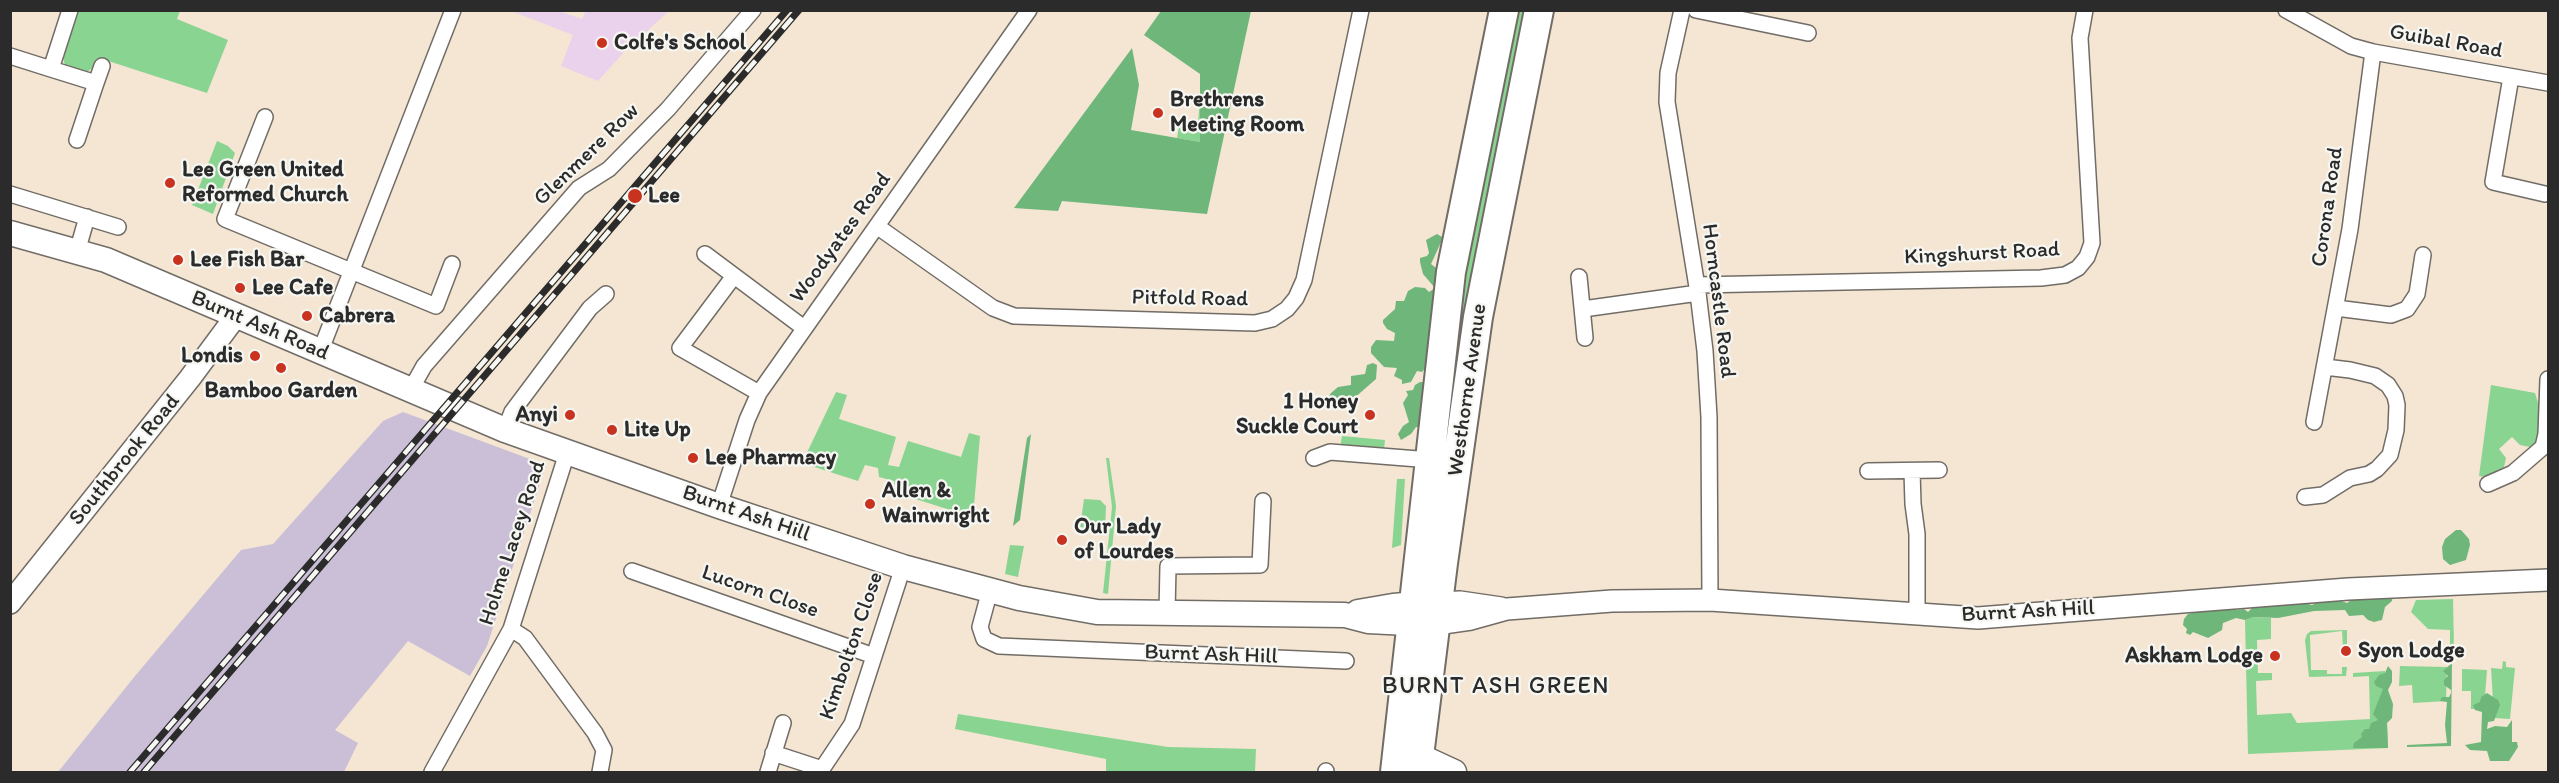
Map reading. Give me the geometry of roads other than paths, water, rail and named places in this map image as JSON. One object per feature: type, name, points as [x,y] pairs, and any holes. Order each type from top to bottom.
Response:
[{"type":"highway","name":"Westhorne Avenue","points":[[1425,614],[1431,460],[1451,272],[1504,10]]},
{"type":"highway","name":"Westhorne Avenue","points":[[1404,769],[1425,614],[1478,317],[1539,10]]},
{"type":"main road","name":"Burnt Ash Road","points":[[10,233],[106,260],[505,430]]},
{"type":"main road","name":"Burnt Ash Hill","points":[[505,430],[719,506],[903,567],[990,590],[1097,612],[1345,615],[1374,608],[1425,614]]},
{"type":"main road","points":[[1404,769],[1434,763],[1454,772]]},
{"type":"street","points":[[51,69],[70,10]]},
{"type":"street","points":[[320,352],[453,10]]},
{"type":"street","name":"Glenmere Row","points":[[410,391],[424,366],[579,188],[609,169],[668,109],[753,10]]},
{"type":"street","name":"Woodyates Road","points":[[719,506],[747,420],[759,393],[1029,10]]},
{"type":"street","name":"Pitfold Road","points":[[878,227],[993,308],[1014,316],[1255,323],[1272,319],[1287,309],[1304,280],[1361,10]]},
{"type":"street","name":"Horncastle Road","points":[[1683,10],[1668,73],[1666,102],[1698,289],[1709,417],[1710,600]]},
{"type":"street","points":[[1696,10],[1808,33]]},
{"type":"street","name":"Kingshurst Road","points":[[1582,309],[1698,289],[2041,278],[2065,275],[2078,268],[2087,257],[2092,243],[2080,38],[2085,10]]},
{"type":"street","points":[[2286,10],[2342,42],[2373,52]]},
{"type":"street","name":"Guibal Road","points":[[2373,52],[2548,83]]},
{"type":"street","name":"Corona Road","points":[[2314,422],[2350,229],[2373,52]]},
{"type":"street","points":[[10,56],[96,83]]},
{"type":"street","points":[[77,140],[102,66]]},
{"type":"street","name":"Guibal Road","points":[[2511,77],[2493,183],[2545,194]]},
{"type":"street","points":[[265,117],[225,219],[436,306],[452,264]]},
{"type":"street","points":[[10,194],[118,227]]},
{"type":"street","points":[[77,252],[87,217]]},
{"type":"street","points":[[705,254],[804,328]]},
{"type":"street","points":[[2336,308],[2391,315],[2407,309],[2417,294],[2423,255]]},
{"type":"street","points":[[734,276],[680,348],[759,393]]},
{"type":"street","points":[[1579,277],[1585,338]]},
{"type":"street","points":[[505,430],[512,412],[526,393],[590,308],[606,294]]},
{"type":"street","name":"Southbrook Road","points":[[10,603],[162,414],[236,316]]},
{"type":"street","points":[[2305,497],[2323,495],[2350,478],[2369,474],[2386,463],[2394,444],[2397,405],[2392,390],[2376,376],[2325,367]]},
{"type":"street","points":[[2488,484],[2513,473],[2543,447],[2546,434],[2548,379]]},
{"type":"street","points":[[1314,458],[1330,452],[1431,460]]},
{"type":"street","name":"Holme Lacey Road","points":[[432,772],[511,629],[567,453]]},
{"type":"street","points":[[1868,471],[1939,470]]},
{"type":"street","points":[[1912,471],[1917,534],[1917,615]]},
{"type":"street","points":[[1167,613],[1168,566],[1260,565],[1263,501]]},
{"type":"street","name":"Kimbolton Close","points":[[774,753],[821,771],[852,723],[903,567]]},
{"type":"street","name":"Lucorn Close","points":[[632,571],[874,656]]},
{"type":"street","name":"Burnt Ash Hill","points":[[1425,614],[1471,619],[1507,609],[1612,601],[1710,600],[1978,618],[2369,587],[2548,580]]},
{"type":"street","name":"Burnt Ash Hill","points":[[990,590],[980,627],[984,639],[999,646],[1346,661]]},
{"type":"street","points":[[511,629],[525,638],[595,733],[604,750],[600,772]]},
{"type":"street","name":"Kimbolton Close","points":[[768,772],[783,723]]},
{"type":"railway","points":[[130,772],[787,10]]},
{"type":"railway","points":[[144,772],[799,10]]},
{"type":"place","name":"Colfe's School","points":[[602,43]]},
{"type":"place","name":"Brethrens Meeting Room","points":[[1158,113]]},
{"type":"place","name":"Lee Green United Reformed Church","points":[[170,183]]},
{"type":"place","name":"Lee","points":[[635,196]]},
{"type":"place","name":"Lee Fish Bar","points":[[178,260]]},
{"type":"place","name":"Lee Cafe","points":[[240,288]]},
{"type":"place","name":"Cabrera","points":[[307,316]]},
{"type":"place","name":"Londis","points":[[255,356]]},
{"type":"place","name":"Bamboo Garden","points":[[281,368]]},
{"type":"place","name":"Anyi","points":[[570,415]]},
{"type":"place","name":"1 Honey Suckle Court","points":[[1370,415]]},
{"type":"place","name":"Lite Up","points":[[612,430]]},
{"type":"place","name":"Lee Pharmacy","points":[[693,458]]},
{"type":"place","name":"Allen & Wainwright","points":[[870,504]]},
{"type":"place","name":"Our Lady of Lourdes","points":[[1062,540]]},
{"type":"place","name":"Syon Lodge","points":[[2346,651]]},
{"type":"place","name":"Askham Lodge","points":[[2275,656]]},
{"type":"district","name":"BURNT ASH GREEN","points":[[1496,687]]}]
